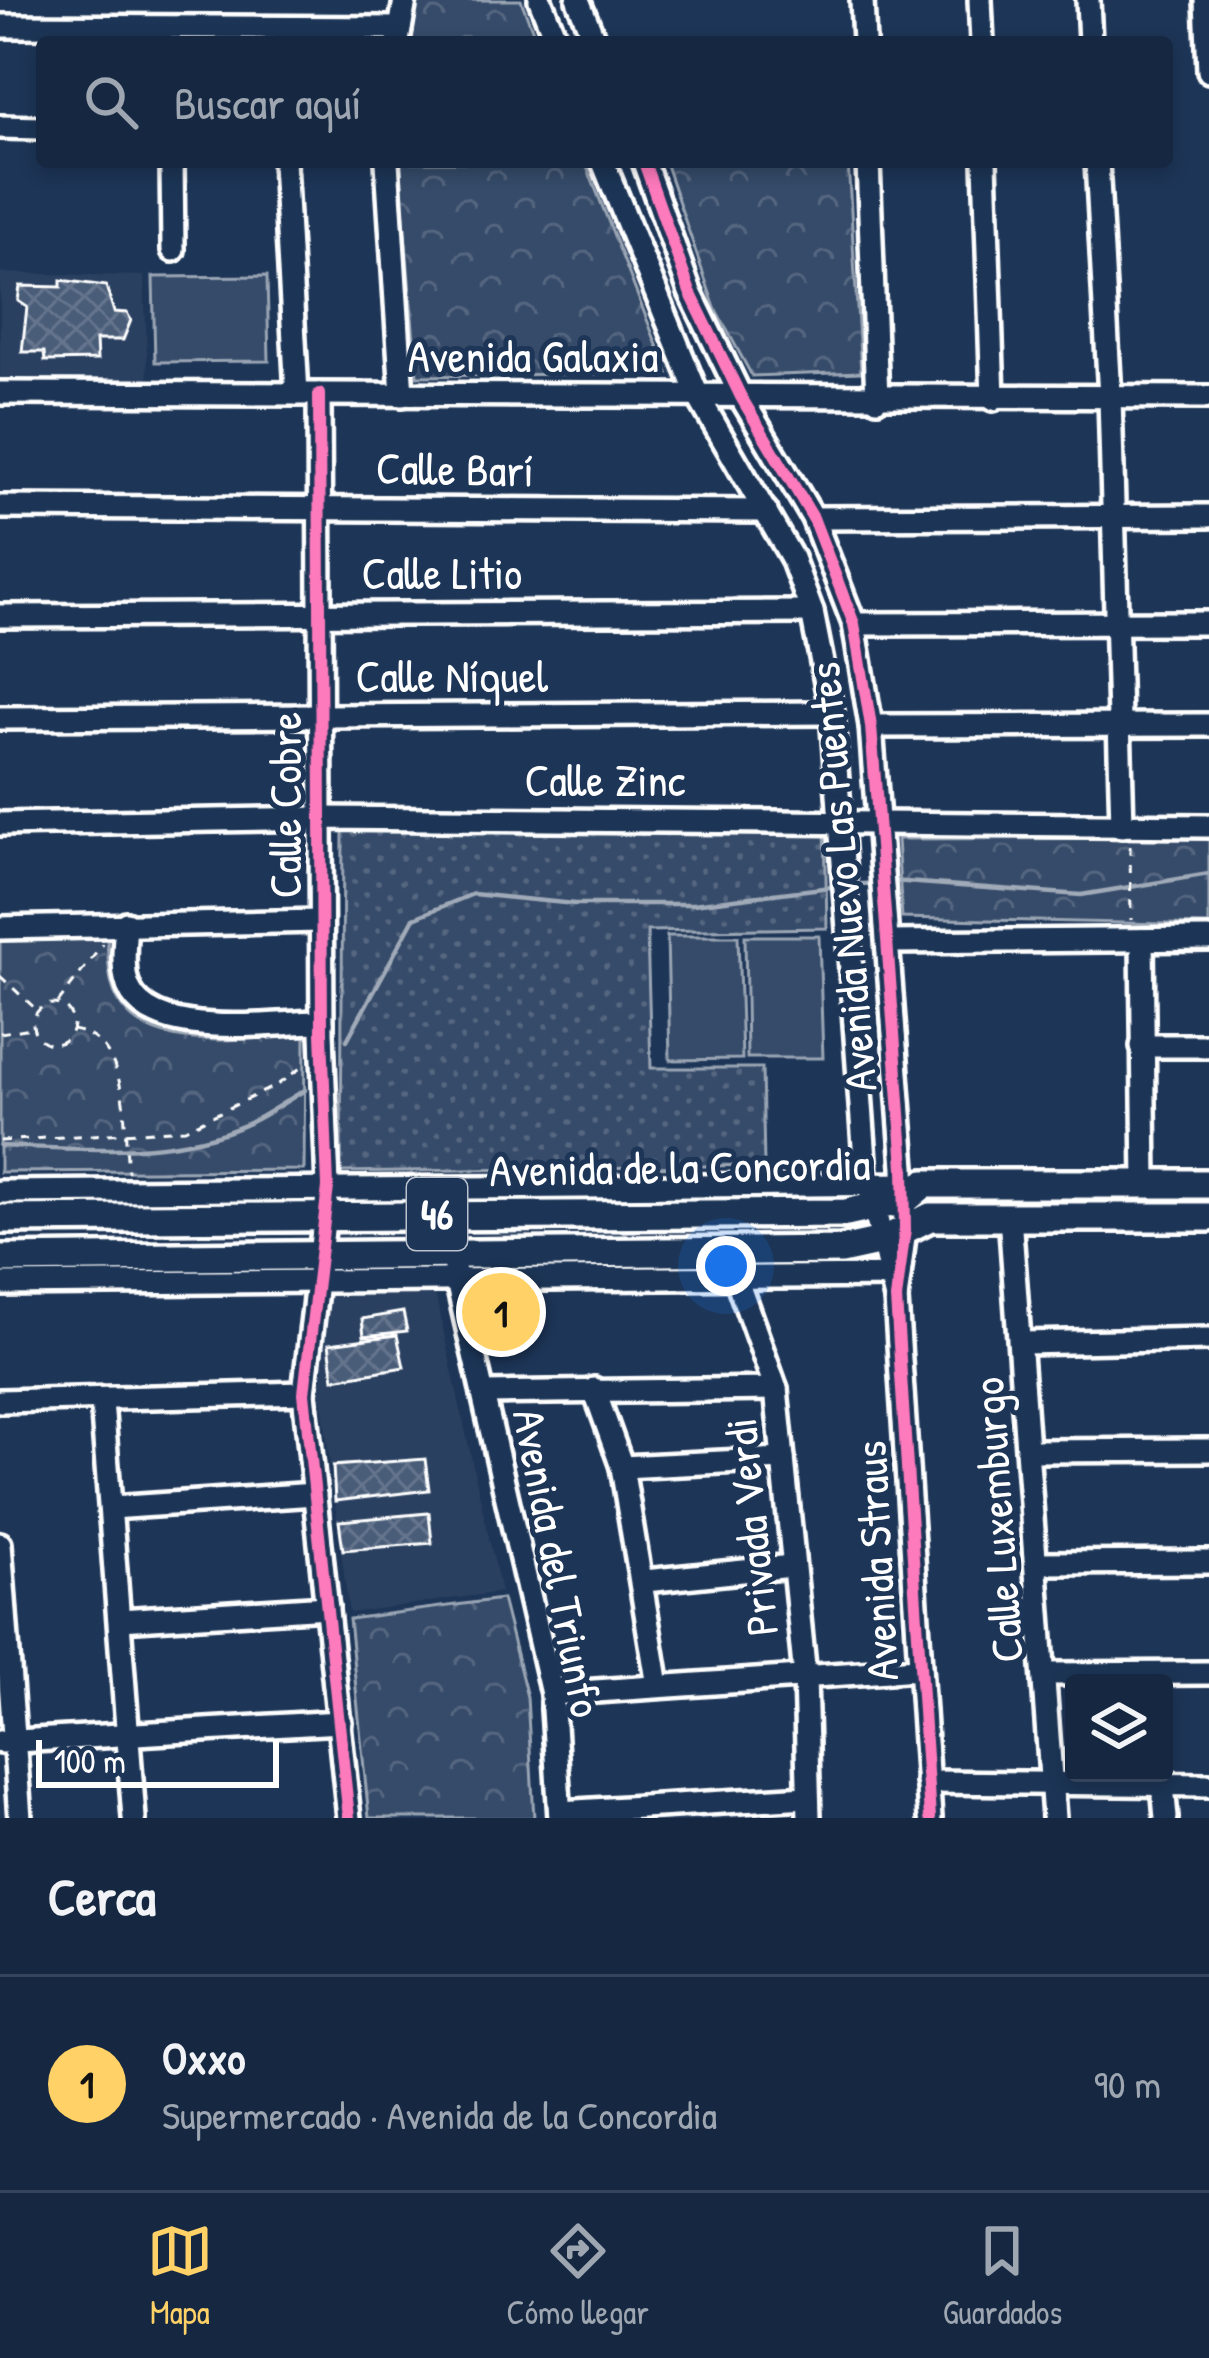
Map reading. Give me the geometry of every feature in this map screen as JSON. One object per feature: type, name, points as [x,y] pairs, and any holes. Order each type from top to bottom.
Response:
[{"type":"main road","name":"Avenida de la Concordia","points":[[0,1219],[327,1201],[872,1199],[911,1190],[1209,1184]]},
{"type":"main road","name":"Avenida de la Concordia","points":[[3,1266],[454,1268],[841,1250],[893,1235],[930,1217],[1209,1217]]},
{"type":"street","points":[[0,26],[399,35],[406,0]]},
{"type":"street","points":[[540,0],[555,36]]},
{"type":"street","points":[[578,0],[593,36]]},
{"type":"street","points":[[862,0],[863,36]]},
{"type":"street","points":[[980,0],[982,36]]},
{"type":"street","points":[[1088,0],[1090,36]]},
{"type":"street","points":[[1206,0],[1209,71]]},
{"type":"street","points":[[0,127],[36,128]]},
{"type":"street","points":[[172,168],[173,250]]},
{"type":"street","name":"Calle Cobre","points":[[285,168],[320,506],[327,1201],[304,1393],[327,1607]]},
{"type":"street","points":[[387,168],[402,395]]},
{"type":"street","name":"Avenida Nuevo Las Puentes","points":[[605,168],[698,396],[766,511],[812,611],[832,712],[872,1199],[893,1235]]},
{"type":"street","name":"Avenida Nuevo Las Puentes","points":[[646,168],[690,292],[741,397],[813,518],[854,625],[871,726],[911,1190],[893,1235]]},
{"type":"street","points":[[868,168],[878,398]]},
{"type":"street","points":[[985,168],[993,398]]},
{"type":"street","points":[[1096,168],[1110,398],[1125,826]]},
{"type":"street","name":"Avenida Galaxia","points":[[0,393],[1209,397]]},
{"type":"street","name":"Calle Barí","points":[[0,507],[766,511]]},
{"type":"street","points":[[813,518],[1209,516]]},
{"type":"street","name":"Calle Litio","points":[[0,616],[812,611]]},
{"type":"street","points":[[854,625],[1209,622]]},
{"type":"street","name":"Calle Níquel","points":[[0,718],[832,712]]},
{"type":"street","points":[[871,726],[1209,725]]},
{"type":"street","name":"Calle Zinc","points":[[0,824],[321,818],[1209,826]]},
{"type":"street","points":[[0,928],[321,921]]},
{"type":"street","points":[[119,928],[126,983],[156,1018],[185,1024],[322,1022]]},
{"type":"street","points":[[887,930],[1209,939]]},
{"type":"street","points":[[1142,940],[1145,1183]]},
{"type":"street","points":[[1142,1046],[1209,1046]]},
{"type":"street","name":"Avenida de la Concordia","points":[[0,1192],[327,1201]]},
{"type":"street","name":"Calle Luxemburgo","points":[[1010,1216],[1048,1674],[1054,1818]]},
{"type":"street","name":"Avenida Straus","points":[[893,1235],[930,1818]]},
{"type":"street","points":[[737,1280],[772,1252]]},
{"type":"street","name":"Avenida de la Concordia","points":[[454,1268],[737,1280],[894,1276]]},
{"type":"street","name":"Avenida del Triunfo","points":[[454,1268],[552,1694],[560,1815]]},
{"type":"street","name":"Privada Verdi","points":[[737,1280],[776,1389],[805,1677],[808,1808]]},
{"type":"street","points":[[1023,1343],[1209,1340]]},
{"type":"street","points":[[595,1389],[622,1467],[645,1581],[658,1686]]},
{"type":"street","points":[[484,1393],[776,1389]]},
{"type":"street","points":[[0,1401],[102,1402],[304,1393]]},
{"type":"street","points":[[102,1402],[134,1818]]},
{"type":"street","points":[[1030,1451],[1209,1450]]},
{"type":"street","points":[[622,1467],[783,1459]]},
{"type":"street","points":[[111,1508],[315,1494]]},
{"type":"street","points":[[0,1544],[8,1742],[20,1818]]},
{"type":"street","points":[[1039,1563],[1209,1562]]},
{"type":"street","points":[[645,1581],[792,1566]]},
{"type":"street","points":[[120,1620],[327,1607],[349,1818]]},
{"type":"street","points":[[552,1694],[918,1669]]},
{"type":"street","points":[[1048,1674],[1209,1673]]},
{"type":"street","points":[[8,1742],[340,1722]]},
{"type":"street","points":[[927,1782],[1209,1785]]},
{"type":"street","points":[[1163,1785],[1166,1818]]},
{"type":"street","points":[[560,1815],[808,1808]]},
{"type":"path","points":[[1125,826],[1131,909]]},
{"type":"path","points":[[38,1011],[56,1005],[119,928]]},
{"type":"path","points":[[0,976],[38,1011]]},
{"type":"path","points":[[0,1033],[34,1029],[52,1044],[64,1041],[72,1030],[72,1017],[56,1005]]},
{"type":"path","points":[[34,1029],[38,1011]]},
{"type":"path","points":[[72,1030],[95,1037],[111,1057],[128,1175]]},
{"type":"path","points":[[0,1141],[126,1137],[203,1124],[318,1058]]},
{"type":"shaded area","points":[[0,273],[144,276],[148,381],[0,381]]},
{"type":"shaded area","points":[[329,1293],[435,1293],[501,1592],[349,1613],[321,1393]]},
{"type":"green space","points":[[418,0],[521,0],[535,36],[411,36]]},
{"type":"green space","points":[[400,168],[587,168],[668,373],[417,376]]},
{"type":"green space","points":[[667,168],[848,168],[861,372],[752,376],[715,308]]},
{"type":"green space","points":[[267,276],[269,361],[155,362],[153,277]]},
{"type":"green space","points":[[825,825],[827,928],[647,931],[651,1068],[762,1068],[764,1165],[341,1172],[343,829]]},
{"type":"green space","points":[[1209,838],[1209,925],[902,918],[897,839]]},
{"type":"green space","points":[[667,936],[738,936],[742,1059],[670,1060]]},
{"type":"green space","points":[[745,936],[819,936],[823,1058],[747,1058]]},
{"type":"green space","points":[[0,938],[107,938],[112,985],[124,1009],[143,1025],[166,1035],[223,1040],[305,1036],[304,1170],[0,1172]]},
{"type":"green space","points":[[502,1599],[527,1697],[534,1818],[369,1818],[349,1619]]},
{"type":"building","points":[[61,280],[106,286],[114,312],[127,313],[131,320],[123,340],[96,340],[97,360],[45,361],[44,352],[22,352],[27,307],[18,301],[20,286],[61,287]]},
{"type":"building","points":[[524,1288],[528,1331],[481,1332],[469,1293]]},
{"type":"building","points":[[403,1312],[407,1331],[364,1336],[362,1319]]},
{"type":"building","points":[[397,1335],[404,1367],[334,1379],[329,1344]]},
{"type":"building","points":[[425,1459],[429,1490],[335,1501],[333,1466]]},
{"type":"building","points":[[429,1513],[432,1543],[343,1550],[339,1521]]},
{"type":"waterway","points":[[892,881],[1081,895],[1209,874]]},
{"type":"waterway","points":[[851,885],[875,883]]},
{"type":"waterway","points":[[347,1040],[414,918],[473,894],[575,904],[693,904],[839,886]]},
{"type":"waterway","points":[[0,1146],[126,1149],[190,1142],[249,1123],[305,1090]]},
{"type":"cycle path","points":[[646,168],[690,292],[741,397],[813,518],[854,624],[871,726],[904,1167],[905,1229],[896,1299],[930,1818]]},
{"type":"cycle path","points":[[319,394],[322,1033],[328,1187],[304,1393],[349,1818]]},
{"type":"place","name":"Oxxo","points":[[501,1312]]}]
